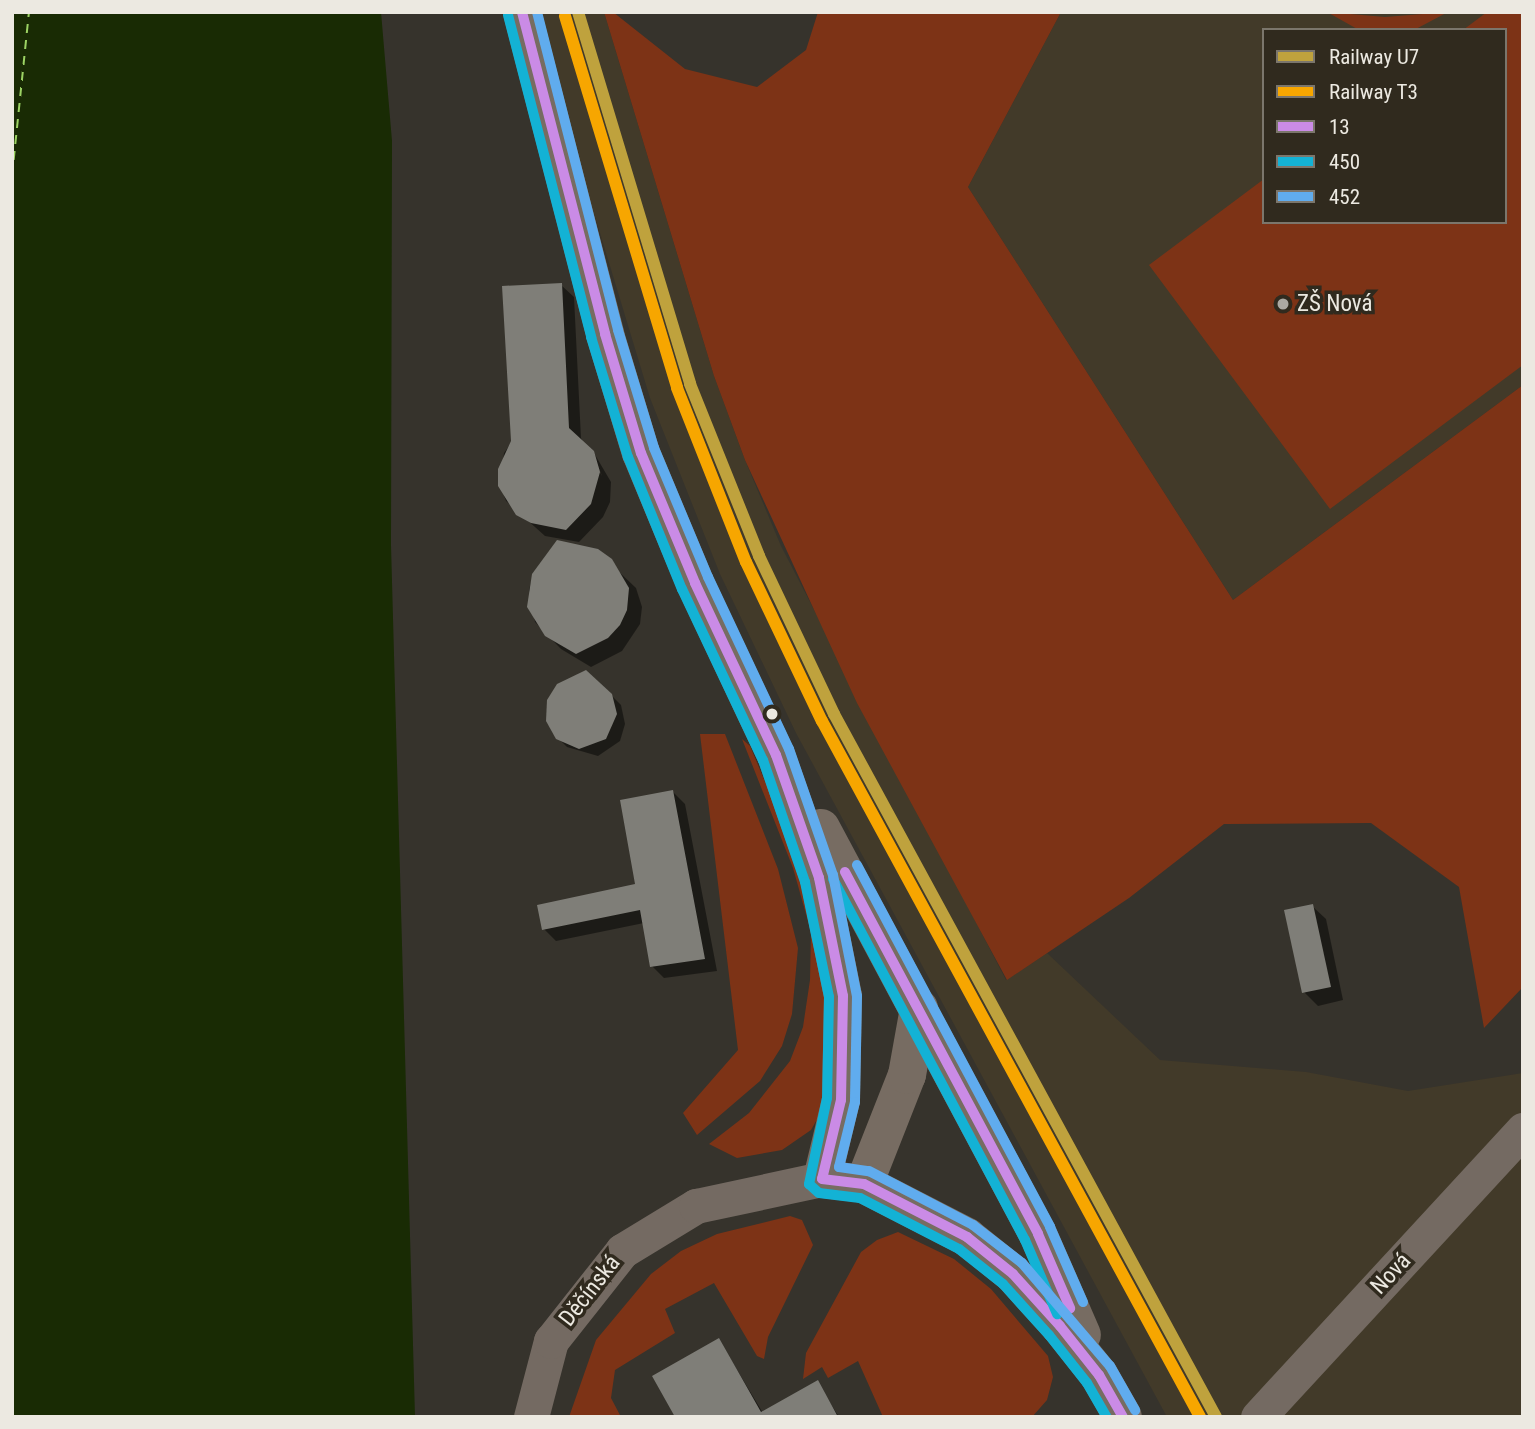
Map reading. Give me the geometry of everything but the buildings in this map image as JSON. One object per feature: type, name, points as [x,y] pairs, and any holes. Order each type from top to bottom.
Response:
[{"type":"main road","points":[[522,12],[605,334],[641,453],[695,583],[776,755],[819,878],[843,996],[841,1100],[822,1179]]},
{"type":"main road","points":[[776,755],[817,820],[1038,1234],[1100,1375]]},
{"type":"main road","points":[[864,1184],[907,1075],[919,1008]]},
{"type":"main road","name":"Děčínská","points":[[822,1179],[864,1184],[967,1237],[1013,1274],[1100,1375],[1123,1417]]},
{"type":"street","name":"Nová","points":[[1258,1417],[1523,1130]]},
{"type":"street","name":"Děčínská","points":[[531,1417],[551,1341],[622,1251],[696,1206],[822,1179]]},
{"type":"shaded area","points":[[12,12],[381,12],[392,141],[391,545],[415,1417],[12,1417]]},
{"type":"shaded area","points":[[533,12],[604,12],[714,376],[745,460],[781,546],[1006,980],[1047,953],[1160,1060],[1306,1072],[1408,1091],[1523,1073],[1523,1417],[1167,1417],[796,733],[720,574],[650,398]]},
{"type":"shaded area","points":[[604,12],[613,12],[685,69],[757,87],[806,50],[818,12],[1061,12],[968,187],[1233,600],[1523,385],[1523,987],[1484,1028],[1459,887],[1371,823],[1224,824],[1129,898],[1007,980],[857,703],[745,460],[714,376]]},
{"type":"shaded area","name":"ZŠ Nová","points":[[1061,12],[1523,12],[1523,385],[1233,600],[968,187]]},
{"type":"shaded area","points":[[1327,12],[1385,17],[1448,12],[1418,28],[1355,28]]},
{"type":"shaded area","points":[[1487,12],[1523,12],[1523,365],[1330,509],[1149,265],[1262,180],[1262,224],[1507,224],[1507,28],[1466,28]]},
{"type":"shaded area","points":[[700,734],[725,734],[778,869],[798,948],[792,1014],[782,1046],[760,1081],[697,1135],[683,1113],[738,1050]]},
{"type":"shaded area","points":[[742,739],[750,746],[800,865],[826,952],[830,1051],[819,1116],[811,1130],[782,1150],[737,1158],[709,1144],[749,1113],[790,1061],[803,1027],[810,980],[811,932],[793,868]]},
{"type":"shaded area","points":[[790,1216],[802,1220],[813,1245],[768,1337],[764,1359],[757,1356],[714,1283],[665,1309],[675,1333],[615,1370],[611,1398],[621,1417],[569,1417],[596,1340],[651,1274],[681,1251],[717,1234]]},
{"type":"shaded area","points":[[898,1232],[954,1259],[991,1289],[1048,1356],[1053,1377],[1047,1400],[1032,1417],[883,1417],[858,1361],[828,1378],[822,1367],[803,1379],[806,1353],[861,1252],[877,1240]]},
{"type":"ferry route","points":[[12,176],[29,12]]},
{"type":"rail line","name":"U7","points":[[578,12],[690,384],[759,556],[834,714],[1216,1417]]},
{"type":"rail line","name":"T3","points":[[565,16],[677,388],[746,562],[822,721],[1200,1417]]},
{"type":"transit line","name":"13","points":[[522,12],[605,334],[641,453],[695,583],[776,755],[819,878],[843,996],[841,1100],[822,1179],[864,1184],[967,1237],[1013,1274],[1060,1326],[1099,1375],[1123,1417]]},
{"type":"transit line","name":"452","points":[[537,12],[618,330],[654,448],[708,577],[789,749],[833,875],[857,996],[855,1102],[839,1167],[869,1171],[973,1225],[1022,1263],[1110,1366],[1135,1410]]},
{"type":"transit line","name":"450","points":[[508,15],[591,337],[628,457],[682,589],[763,760],[805,882],[829,997],[827,1098],[809,1184],[819,1193],[860,1198],[959,1249],[1003,1284],[1049,1335],[1087,1383],[1107,1417]]},
{"type":"transit line","name":"452","points":[[857,865],[1050,1227],[1083,1302]]},
{"type":"transit line","name":"13","points":[[845,872],[1038,1234],[1070,1308]]},
{"type":"transit line","name":"450","points":[[833,879],[1025,1240],[1057,1314]]},
{"type":"place","name":"ZŠ Nová","points":[[1283,304]]}]
